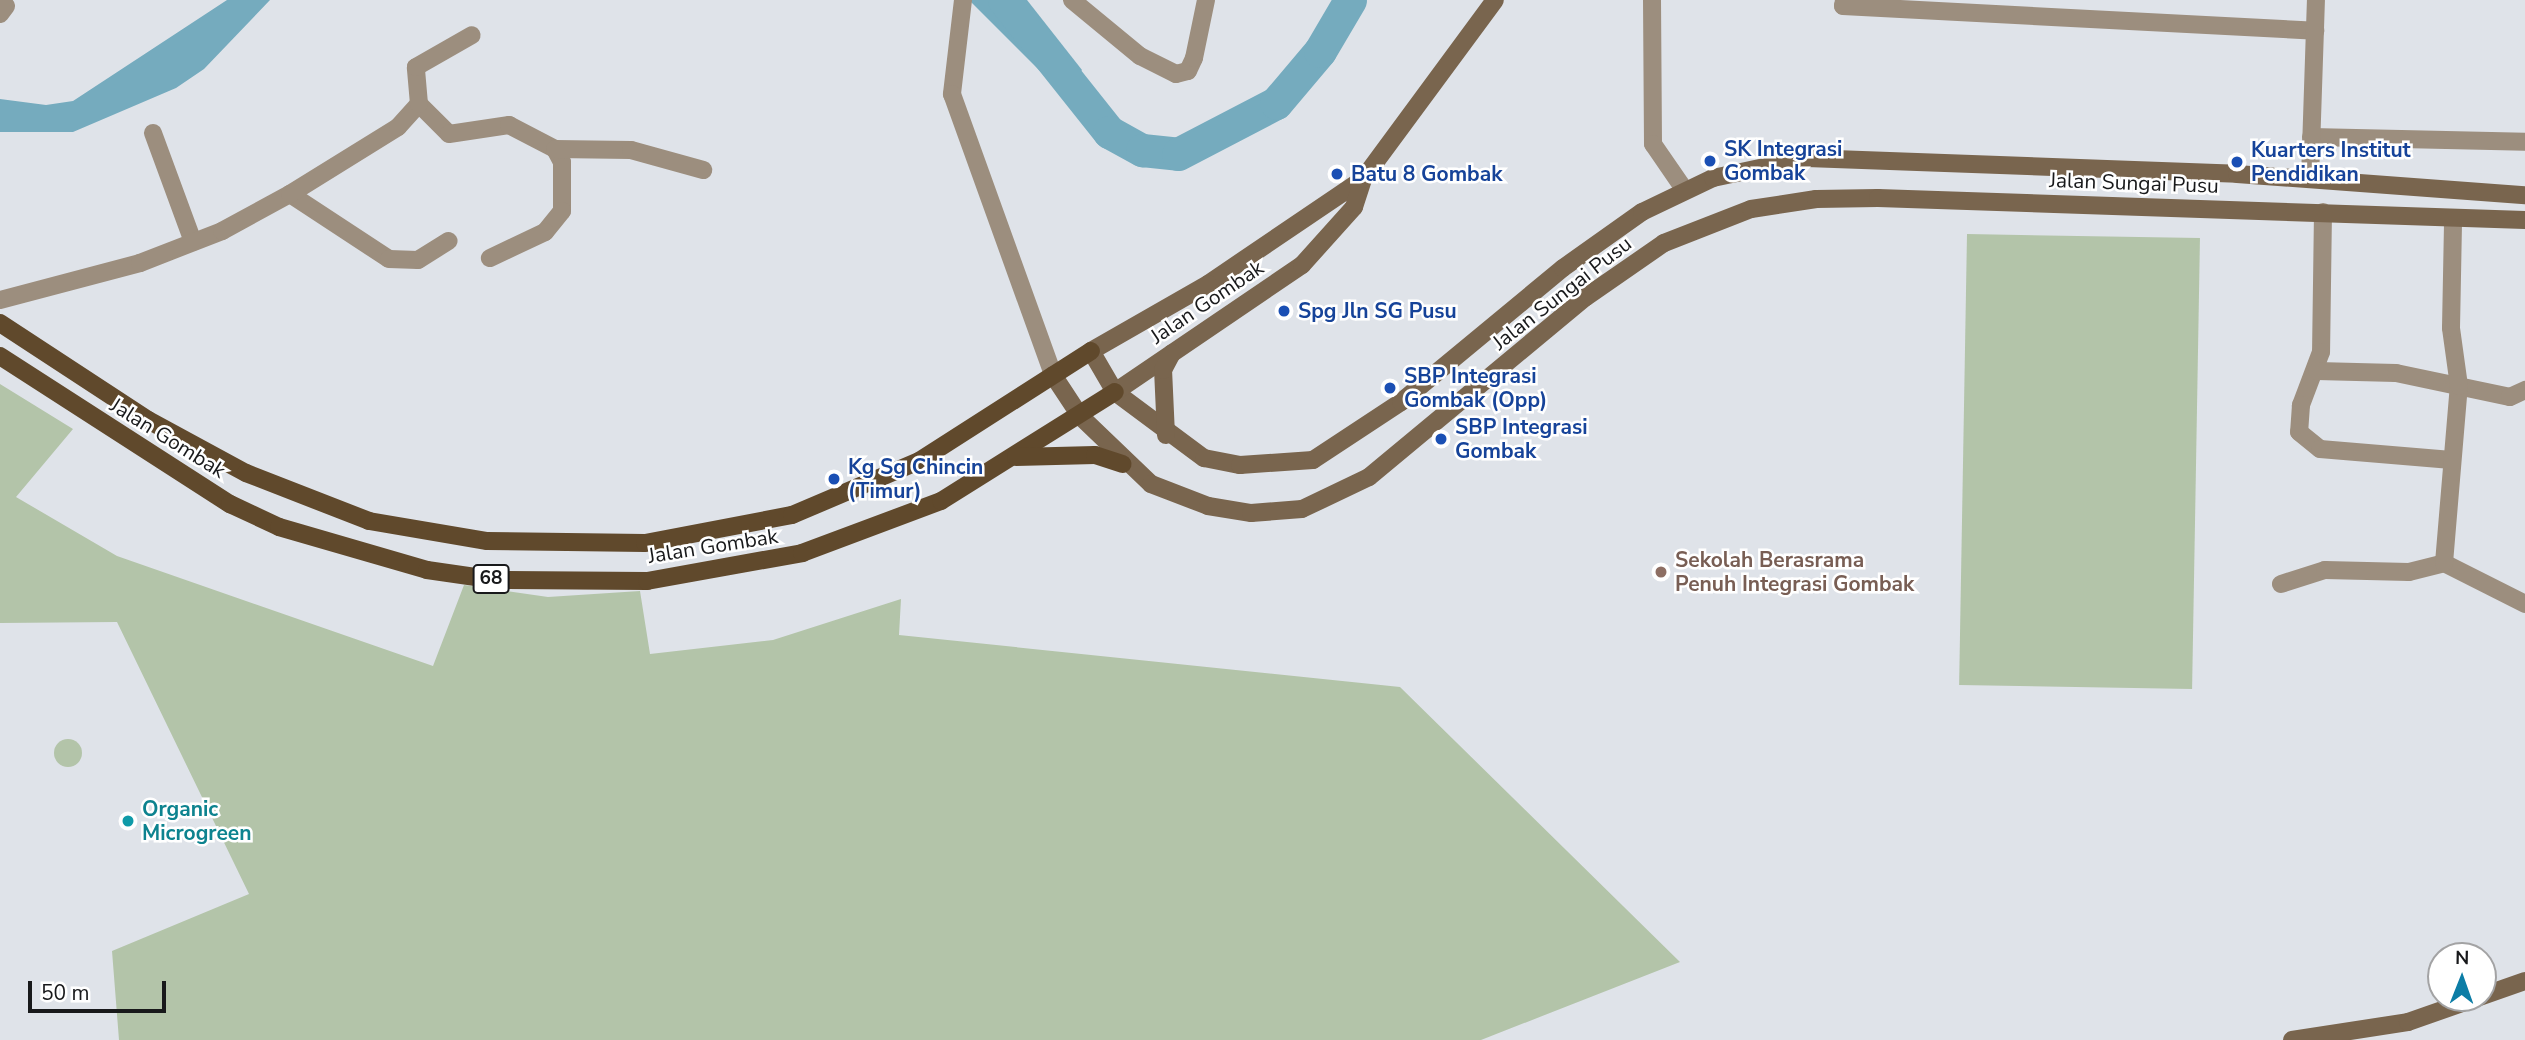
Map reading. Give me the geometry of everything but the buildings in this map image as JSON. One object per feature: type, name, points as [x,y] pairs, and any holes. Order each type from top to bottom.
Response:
[{"type":"main road","name":"Jalan Gombak","points":[[0,356],[230,504],[279,527],[404,565],[496,580],[647,581],[802,553],[941,501],[1080,416],[1302,265],[1354,207],[1363,179],[1495,0]]},
{"type":"main road","name":"Jalan Sungai Pusu","points":[[1091,351],[1115,392],[1166,435],[1204,458],[1240,465],[1313,460],[1401,402],[1563,268],[1684,189],[1740,170],[1807,158],[2310,179],[2525,195]]},
{"type":"main road","name":"Jalan Gombak","points":[[0,323],[148,421],[246,473],[369,521],[487,541],[645,543],[792,515],[919,461],[1091,351],[1208,284],[1363,179]]},
{"type":"main road","name":"Jalan Sungai Pusu","points":[[1053,375],[1080,416],[1123,464],[1175,498],[1251,513],[1302,509],[1339,494],[1438,423],[1586,297],[1664,243],[1751,209],[1816,199],[1878,198],[2525,220]]},
{"type":"main road","points":[[1166,435],[1163,370],[1172,353]]},
{"type":"main road","points":[[1012,457],[1062,453],[1123,464]]},
{"type":"main road","points":[[2292,1040],[2409,1021],[2525,981]]},
{"type":"street","points":[[1072,0],[1140,56],[1176,74],[1188,71],[1194,58],[1206,0]]},
{"type":"street","points":[[1652,0],[1653,144],[1684,189]]},
{"type":"street","points":[[1843,0],[1843,6],[2315,31]]},
{"type":"street","points":[[2310,179],[2316,0]]},
{"type":"street","points":[[962,2],[953,94],[1053,375]]},
{"type":"street","points":[[472,35],[415,67],[419,104],[449,134],[509,125],[555,149],[631,150],[703,170]]},
{"type":"street","points":[[0,300],[91,280],[193,242],[290,194],[398,127],[419,104]]},
{"type":"street","points":[[153,134],[193,242]]},
{"type":"street","points":[[2311,136],[2525,142]]},
{"type":"street","points":[[490,258],[545,232],[562,211],[562,162],[555,149]]},
{"type":"street","points":[[290,194],[389,259],[418,260],[448,241]]},
{"type":"street","points":[[2323,212],[2317,371],[2301,405],[2300,432],[2306,441],[2360,455],[2452,460]]},
{"type":"street","points":[[2444,563],[2459,386],[2451,328],[2453,219]]},
{"type":"street","points":[[2317,371],[2396,373],[2510,397],[2525,390]]},
{"type":"street","points":[[2281,584],[2325,570],[2409,572],[2444,563],[2525,604]]},
{"type":"green space","points":[[1967,234],[2200,238],[2192,689],[1959,685]]},
{"type":"green space","points":[[0,384],[73,429],[16,497],[117,556],[433,666],[464,585],[548,597],[640,591],[650,654],[773,640],[901,599],[899,635],[1400,687],[1680,962],[1481,1040],[119,1040],[112,951],[249,894],[117,622],[0,623]]},
{"type":"green space","points":[[68,739],[78,743],[82,753],[78,763],[68,767],[58,763],[54,753],[58,743]]},
{"type":"water","points":[[227,0],[270,0],[204,69],[176,88],[73,132],[0,132],[0,99],[46,105],[73,101]]},
{"type":"water","points":[[969,0],[1027,0],[1082,70],[1064,95]]},
{"type":"waterway","points":[[1004,0],[1109,132],[1142,150],[1178,154],[1276,103],[1320,51],[1350,0]]},
{"type":"place","name":"SK Integrasi Gombak","points":[[1710,161]]},
{"type":"place","name":"Kuarters Institut Pendidikan","points":[[2237,162]]},
{"type":"place","name":"Batu 8 Gombak","points":[[1337,174]]},
{"type":"place","name":"Spg Jln SG Pusu","points":[[1284,311]]},
{"type":"place","name":"SBP Integrasi Gombak (Opp)","points":[[1390,388]]},
{"type":"place","name":"SBP Integrasi Gombak","points":[[1441,439]]},
{"type":"place","name":"Kg Sg Chincin (Timur)","points":[[834,479]]},
{"type":"place","name":"Sekolah Berasrama Penuh Integrasi Gombak","points":[[1661,572]]},
{"type":"place","name":"Organic Microgreen","points":[[128,821]]}]
